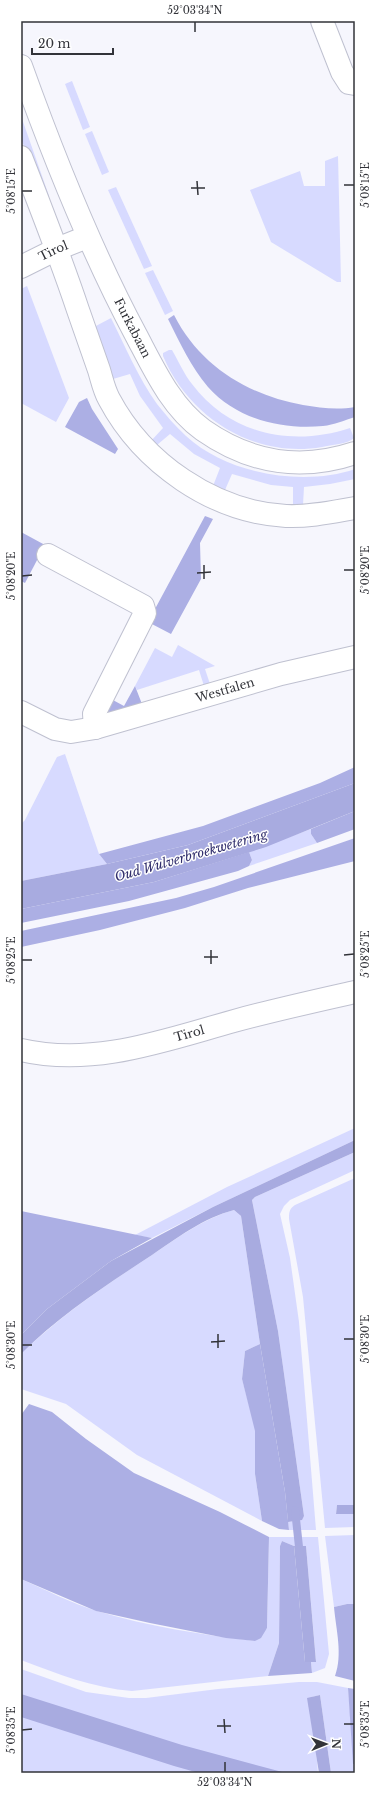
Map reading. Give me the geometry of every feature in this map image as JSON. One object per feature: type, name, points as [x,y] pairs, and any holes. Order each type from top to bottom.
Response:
[{"type":"street","points":[[322,21],[342,72],[349,83],[355,84]]},
{"type":"street","name":"Furkabaan","points":[[21,66],[51,149],[87,237],[125,315],[161,383],[181,409],[202,430],[224,443],[250,455],[277,462],[314,462],[355,453]]},
{"type":"street","points":[[21,157],[57,249],[108,398],[130,432],[154,456],[181,479],[212,497],[237,506],[286,516],[320,515],[355,508]]},
{"type":"street","name":"Tirol","points":[[21,267],[57,249],[87,237]]},
{"type":"street","points":[[48,555],[143,606],[145,613],[94,714],[95,728]]},
{"type":"street","name":"Westfalen","points":[[21,712],[55,729],[71,732],[95,728],[281,674],[355,657]]},
{"type":"street","name":"Tirol","points":[[21,1050],[56,1055],[80,1056],[120,1052],[267,1012],[355,992]]},
{"type":"shaded area","points":[[72,81],[90,127],[83,130],[65,84]]},
{"type":"shaded area","points":[[21,116],[49,196],[46,198],[21,139]]},
{"type":"shaded area","points":[[92,131],[109,172],[102,175],[85,134]]},
{"type":"shaded area","points":[[338,156],[341,282],[337,282],[271,242],[250,190],[300,171],[304,186],[325,186],[325,161]]},
{"type":"shaded area","points":[[116,187],[152,266],[144,269],[108,190]]},
{"type":"shaded area","points":[[153,270],[173,311],[165,315],[145,273]]},
{"type":"shaded area","points":[[27,286],[69,398],[56,422],[21,403],[21,289]]},
{"type":"shaded area","points":[[174,315],[197,349],[212,363],[245,386],[263,394],[303,405],[329,408],[355,407],[355,417],[335,424],[307,427],[292,426],[261,420],[232,407],[219,398],[208,387],[191,363],[168,319]]},
{"type":"shaded area","points":[[111,318],[138,373],[157,404],[186,436],[203,449],[222,460],[266,474],[312,477],[355,469],[355,479],[304,487],[303,505],[293,505],[293,487],[271,485],[232,474],[225,490],[213,486],[220,468],[194,454],[170,434],[157,445],[151,441],[163,428],[140,396],[130,374],[113,379],[94,327]]},
{"type":"shaded area","points":[[172,350],[189,380],[207,401],[225,415],[244,425],[264,432],[285,436],[328,434],[350,428],[354,438],[348,442],[339,444],[297,449],[273,447],[249,440],[227,429],[207,415],[189,398],[175,378],[163,356],[163,353]]},
{"type":"shaded area","points":[[87,398],[92,409],[118,449],[115,454],[65,427],[79,402]]},
{"type":"shaded area","points":[[205,516],[213,519],[200,543],[201,579],[171,634],[148,622]]},
{"type":"shaded area","points":[[21,532],[45,545],[25,583],[21,581]]},
{"type":"shaded area","points":[[178,645],[215,666],[205,669],[210,684],[204,686],[199,670],[137,690],[135,686],[155,648],[172,657]]},
{"type":"shaded area","points":[[135,686],[142,704],[108,716],[104,704],[111,699],[124,706]]},
{"type":"shaded area","points":[[65,754],[99,854],[107,864],[21,881],[21,824],[25,820],[57,757]]},
{"type":"shaded area","points":[[355,767],[355,783],[188,845],[107,864],[99,854],[203,826],[320,783]]},
{"type":"shaded area","points":[[355,811],[355,829],[317,843],[311,834],[311,829]]},
{"type":"shaded area","points":[[311,829],[311,834],[317,843],[249,866],[252,860],[249,852]]},
{"type":"shaded area","points":[[355,838],[355,861],[248,888],[185,908],[100,930],[21,947],[21,931],[176,898],[214,887]]},
{"type":"shaded area","points":[[249,852],[252,860],[249,866],[238,871],[129,901],[21,923],[21,909],[154,882]]},
{"type":"shaded area","points":[[355,1128],[355,1140],[213,1207],[152,1238],[135,1235],[227,1187]]},
{"type":"shaded area","points":[[355,1152],[355,1170],[290,1200],[284,1206],[280,1214],[290,1258],[299,1322],[316,1530],[289,1530],[288,1522],[301,1520],[304,1516],[278,1331],[252,1200],[255,1197]]},
{"type":"shaded area","points":[[355,1178],[355,1505],[337,1505],[336,1514],[355,1514],[355,1527],[325,1528],[303,1297],[289,1215],[290,1210],[295,1205]]},
{"type":"shaded area","points":[[234,1210],[241,1216],[260,1344],[245,1351],[242,1379],[256,1431],[255,1474],[262,1521],[137,1455],[66,1404],[21,1389],[21,1354],[51,1327],[99,1291],[179,1237],[200,1224]]},
{"type":"shaded area","points":[[21,1211],[152,1238],[111,1261],[47,1309],[21,1335]]},
{"type":"shaded area","points":[[260,1344],[285,1492],[289,1530],[279,1529],[262,1521],[255,1474],[255,1431],[242,1379],[245,1351]]},
{"type":"shaded area","points":[[29,1404],[52,1412],[86,1439],[134,1473],[220,1512],[269,1537],[267,1628],[261,1638],[255,1641],[226,1638],[96,1611],[21,1579],[21,1415]]},
{"type":"shaded area","points":[[355,1535],[355,1604],[334,1607],[325,1536]]},
{"type":"shaded area","points":[[269,1537],[318,1537],[329,1654],[325,1668],[312,1673],[311,1662],[316,1661],[306,1546],[294,1546],[282,1541],[280,1546],[279,1643],[268,1676],[132,1691],[89,1684],[21,1660],[21,1579],[97,1611],[175,1629],[255,1641],[267,1628]]},
{"type":"shaded area","points":[[282,1541],[294,1546],[305,1662],[311,1662],[312,1673],[268,1676],[279,1643],[280,1546]]},
{"type":"shaded area","points":[[355,1604],[355,1681],[335,1676],[339,1651],[334,1607]]},
{"type":"shaded area","points":[[21,1669],[86,1692],[129,1698],[146,1698],[218,1689],[299,1682],[317,1682],[348,1688],[355,1773],[331,1773],[320,1695],[312,1697],[318,1773],[21,1773]]},
{"type":"shaded area","points":[[348,1688],[355,1689],[355,1764],[353,1764]]},
{"type":"water","name":"Oud Wulverbroekwetering","points":[[355,783],[355,811],[266,847],[154,882],[21,909],[21,881],[107,864],[188,845]]},
{"type":"water","points":[[355,1140],[355,1152],[255,1197],[252,1200],[278,1331],[304,1516],[302,1520],[288,1522],[285,1492],[260,1344],[241,1216],[234,1210],[201,1223],[117,1278],[68,1313],[21,1354],[21,1335],[47,1309],[111,1261],[213,1207]]},
{"type":"water","points":[[337,1505],[355,1505],[355,1514],[336,1514]]},
{"type":"water","points":[[294,1546],[306,1546],[316,1662],[305,1662]]},
{"type":"water","points":[[21,1694],[182,1745],[286,1773],[199,1773],[174,1766],[21,1717]]},
{"type":"water","points":[[320,1695],[331,1773],[319,1773],[307,1698]]},
{"type":"waterway","points":[[295,1510],[300,1556]]}]
